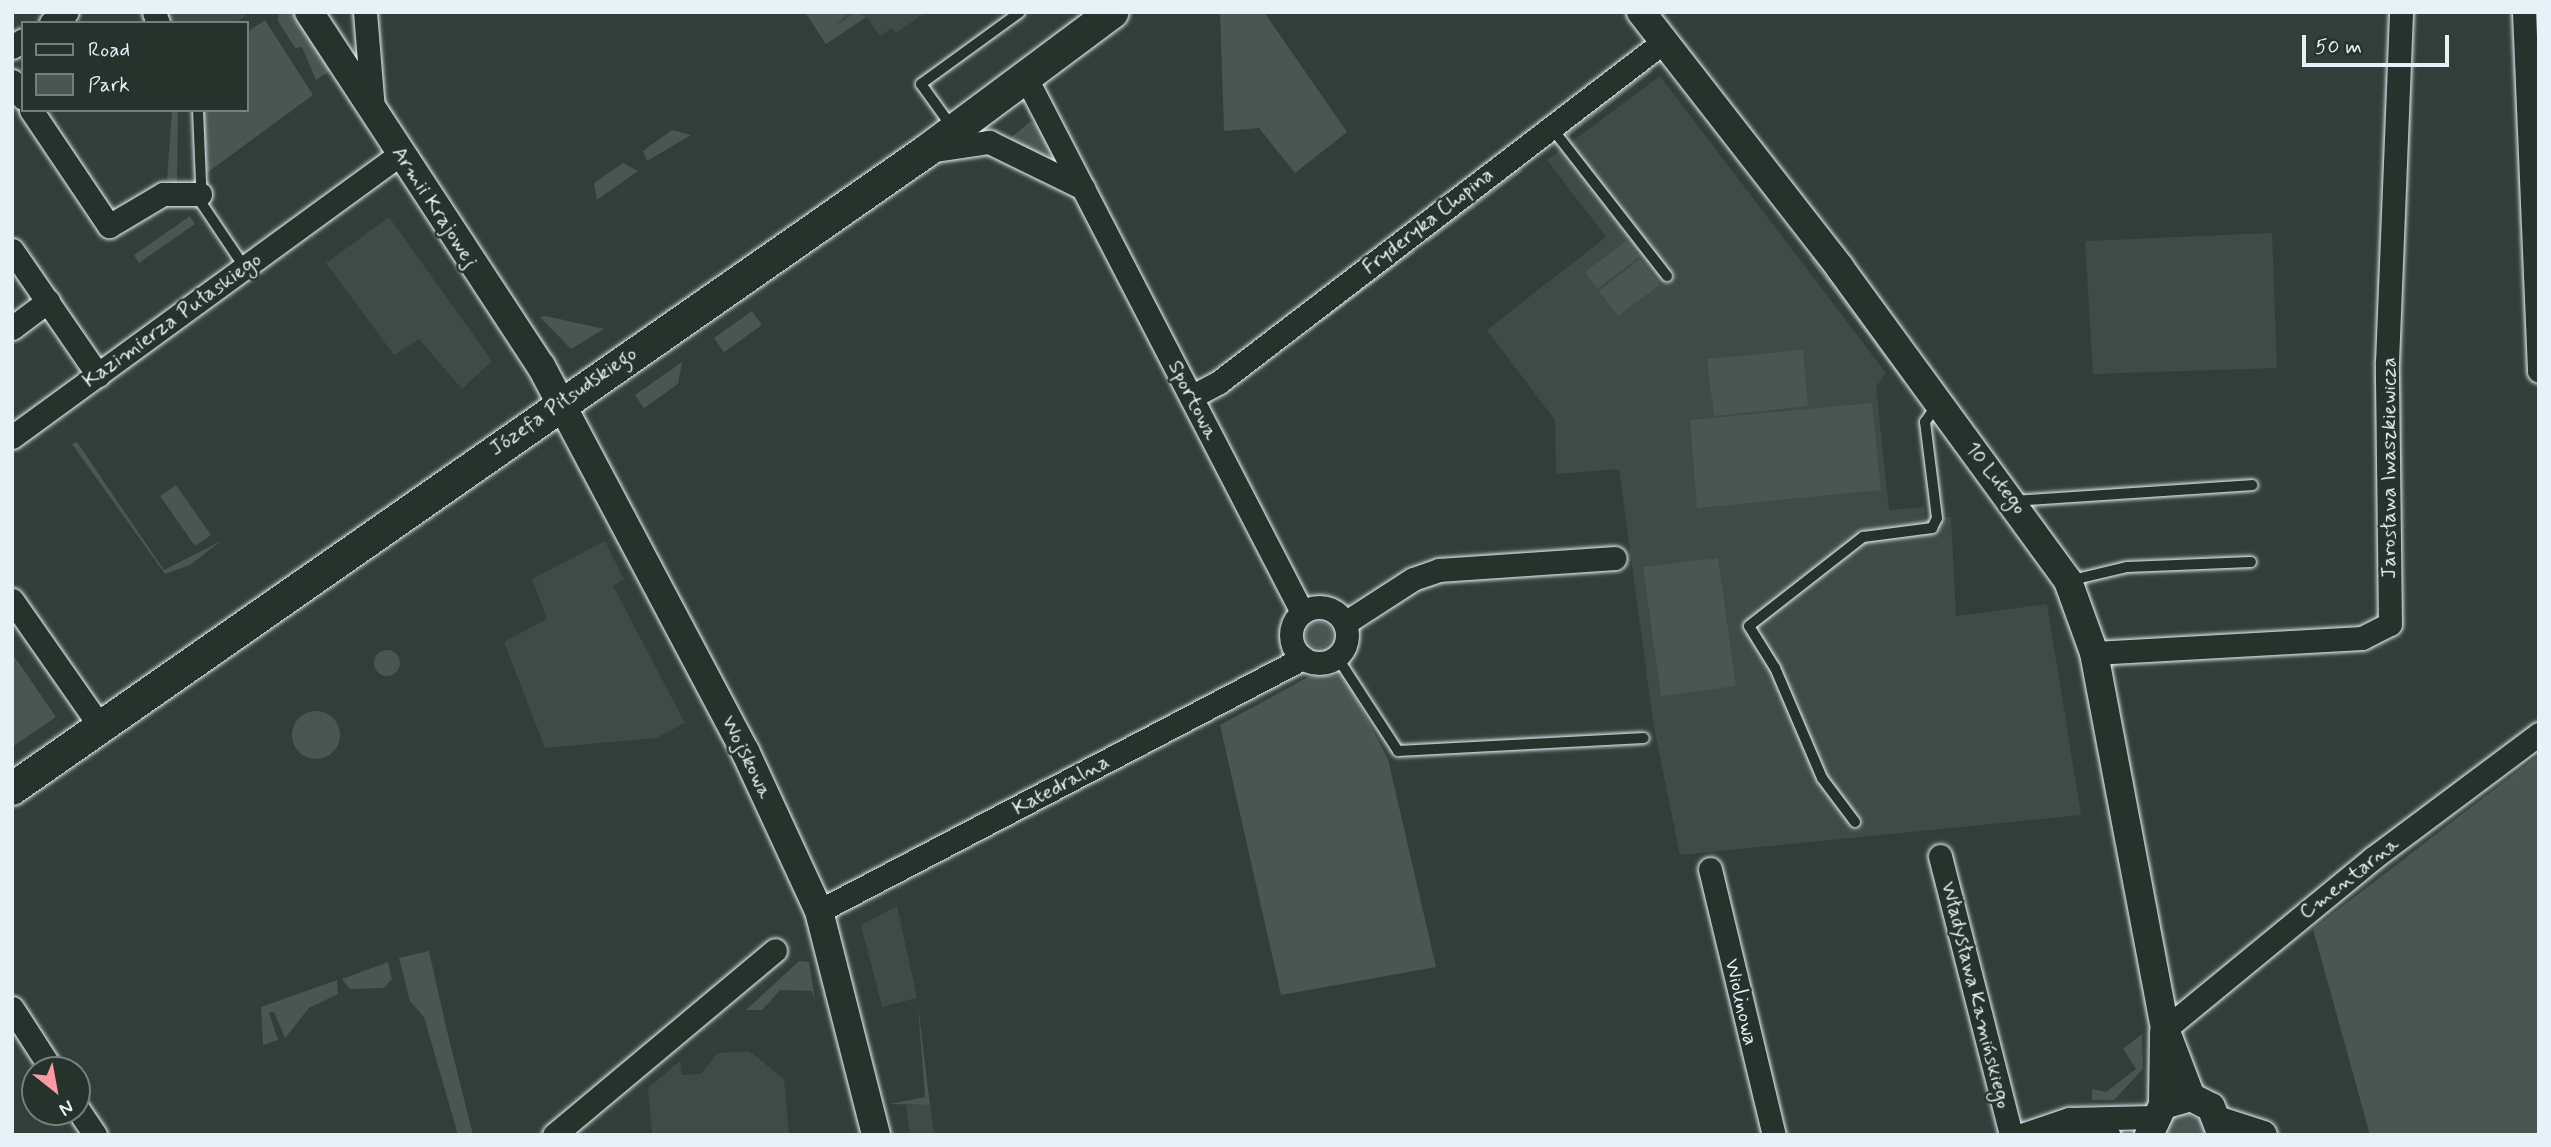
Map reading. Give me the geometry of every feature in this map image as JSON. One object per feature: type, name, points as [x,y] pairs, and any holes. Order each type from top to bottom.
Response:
[{"type":"main road","name":"Józefa Piłsudskiego","points":[[12,789],[559,402],[925,152],[1026,78],[1099,16]]},
{"type":"street","name":"Armii Krajowej","points":[[309,12],[559,402]]},
{"type":"street","points":[[365,12],[373,109]]},
{"type":"street","name":"10 Lutego","points":[[1641,12],[2014,501],[2068,581],[2094,653],[2165,1029]]},
{"type":"street","name":"Jarosława Iwaszkiewicza","points":[[2094,653],[2362,638],[2390,624],[2388,362],[2402,12]]},
{"type":"street","points":[[2524,12],[2533,74],[2539,371]]},
{"type":"street","name":"Fryderyka Chopina","points":[[1191,397],[1219,382],[1663,42]]},
{"type":"street","name":"Sportowa","points":[[1026,78],[1302,612]]},
{"type":"street","points":[[32,112],[109,226],[163,194],[200,194]]},
{"type":"street","points":[[925,152],[989,142],[1083,188]]},
{"type":"street","name":"Kazimierza Pułaskiego","points":[[12,437],[247,270],[313,214],[400,154]]},
{"type":"street","points":[[12,250],[98,375]]},
{"type":"street","points":[[12,328],[48,301]]},
{"type":"street","name":"Wojskowa","points":[[559,402],[745,751],[819,911],[876,1135]]},
{"type":"street","points":[[1345,623],[1413,579],[1439,570],[1615,558]]},
{"type":"street","points":[[12,600],[100,726]]},
{"type":"street","points":[[1326,607],[1345,623],[1347,640],[1337,657],[1317,663],[1303,658],[1291,635],[1302,612],[1326,607]]},
{"type":"street","name":"Katedralna","points":[[819,911],[1303,658]]},
{"type":"street","name":"Cmentarna","points":[[2165,1029],[2373,858],[2539,734]]},
{"type":"street","name":"Władysława Kamińskiego","points":[[1940,856],[2011,1135]]},
{"type":"street","name":"Wiolinowa","points":[[1710,869],[1774,1135]]},
{"type":"street","points":[[554,1135],[775,950]]},
{"type":"street","points":[[12,1009],[43,1056]]},
{"type":"street","points":[[2165,1029],[2191,1097],[2211,1107],[2221,1128],[2263,1135]]},
{"type":"street","points":[[2155,1119],[2165,1029]]},
{"type":"street","points":[[2022,1135],[2106,1115],[2155,1119],[2191,1097]]},
{"type":"street","points":[[2053,1126],[2108,1135]]},
{"type":"lane","points":[[954,131],[921,84],[1020,12]]},
{"type":"lane","points":[[198,112],[200,194],[247,270]]},
{"type":"lane","points":[[1551,127],[1667,276]]},
{"type":"lane","points":[[1856,822],[1822,778],[1775,668],[1749,626],[1863,537],[1932,528],[1937,518],[1925,422],[1939,403]]},
{"type":"lane","points":[[2014,501],[2252,485]]},
{"type":"lane","points":[[2068,581],[2127,567],[2251,562]]},
{"type":"lane","points":[[1337,657],[1398,751],[1644,738]]},
{"type":"shaded area","points":[[169,12],[244,12],[246,16],[239,21],[171,21]]},
{"type":"shaded area","points":[[805,12],[926,12],[896,33],[892,28],[880,36],[866,17],[826,44]]},
{"type":"shaded area","points":[[1660,76],[1886,373],[1876,387],[1889,510],[1924,507],[1925,519],[1951,517],[1956,616],[2047,604],[2081,815],[1680,855],[1654,728],[1619,469],[1556,474],[1555,420],[1487,330],[1606,237],[1547,160]]},
{"type":"shaded area","points":[[389,217],[492,361],[462,389],[419,339],[394,355],[326,263]]},
{"type":"shaded area","points":[[2272,233],[2277,368],[2093,374],[2085,241]]},
{"type":"shaded area","points":[[605,541],[624,579],[613,586],[685,723],[656,738],[545,748],[504,642],[547,619],[532,579]]},
{"type":"shaded area","points":[[897,906],[917,998],[882,1007],[861,925]]},
{"type":"shaded area","points":[[749,1051],[784,1079],[789,1135],[652,1135],[648,1088],[680,1061],[682,1075],[701,1074],[718,1053]]},
{"type":"shaded area","points":[[906,1105],[930,1105],[934,1135],[910,1135]]},
{"type":"green space","points":[[279,12],[292,12],[330,71],[316,80],[302,47],[295,48],[278,21]]},
{"type":"green space","points":[[805,12],[848,12],[835,27],[856,12],[866,17],[826,44]]},
{"type":"green space","points":[[1220,12],[1264,12],[1347,132],[1295,173],[1259,128],[1224,131]]},
{"type":"green space","points":[[265,20],[313,95],[204,175],[203,112],[248,112],[248,31]]},
{"type":"green space","points":[[1647,65],[1652,72],[1568,137],[1567,129]]},
{"type":"green space","points":[[172,112],[178,112],[177,184],[167,180]]},
{"type":"green space","points":[[1030,122],[1039,124],[1057,162],[1008,140]]},
{"type":"green space","points":[[672,130],[691,135],[647,161],[643,151]]},
{"type":"green space","points":[[623,163],[638,171],[597,200],[594,183]]},
{"type":"green space","points":[[1513,167],[1523,171],[1427,244],[1427,234]]},
{"type":"green space","points":[[190,216],[195,224],[139,263],[134,255]]},
{"type":"green space","points":[[1626,241],[1639,257],[1597,289],[1585,272]]},
{"type":"green space","points":[[1408,250],[1416,252],[1321,323],[1318,319]]},
{"type":"green space","points":[[1814,256],[1909,381],[1904,383],[1809,259]]},
{"type":"green space","points":[[1640,259],[1660,285],[1618,316],[1599,291]]},
{"type":"green space","points":[[752,311],[762,325],[724,352],[714,338]]},
{"type":"green space","points":[[546,316],[604,329],[571,349],[540,317]]},
{"type":"green space","points":[[1803,350],[1808,406],[1714,416],[1707,359]]},
{"type":"green space","points":[[682,362],[678,384],[644,408],[635,395]]},
{"type":"green space","points":[[1872,403],[1881,490],[1697,508],[1690,420]]},
{"type":"green space","points":[[77,442],[164,570],[221,541],[190,565],[165,574],[72,444]]},
{"type":"green space","points":[[176,485],[211,535],[195,546],[160,496]]},
{"type":"green space","points":[[1718,558],[1736,686],[1661,696],[1643,567]]},
{"type":"green space","points":[[1319,622],[1328,626],[1332,635],[1328,644],[1319,648],[1310,644],[1306,635],[1310,626]]},
{"type":"green space","points":[[387,650],[396,654],[400,663],[396,672],[387,676],[378,672],[374,663],[378,654]]},
{"type":"green space","points":[[12,653],[56,717],[12,747]]},
{"type":"green space","points":[[1344,675],[1388,759],[1436,967],[1281,995],[1220,725],[1308,677]]},
{"type":"green space","points":[[316,711],[333,718],[340,735],[333,752],[316,759],[299,752],[292,735],[299,718]]},
{"type":"green space","points":[[2539,755],[2539,1135],[2370,1135],[2313,929]]},
{"type":"green space","points":[[429,951],[473,1135],[458,1135],[424,1017],[410,1001],[399,958]]},
{"type":"green space","points":[[799,961],[809,962],[815,1000],[812,991],[780,990],[762,1010],[746,1010]]},
{"type":"green space","points":[[388,962],[392,979],[384,988],[350,989],[342,979]]},
{"type":"green space","points":[[337,980],[338,994],[309,1008],[285,1038],[274,1012],[269,1013],[278,1040],[263,1045],[261,1007]]},
{"type":"green space","points":[[918,1006],[930,1105],[890,1104],[925,1097]]},
{"type":"green space","points":[[2142,1034],[2143,1069],[2114,1100],[2092,1100],[2092,1089],[2106,1092],[2136,1069],[2123,1049]]},
{"type":"green space","points":[[2184,1113],[2202,1121],[2207,1135],[2165,1135],[2172,1118]]}]
